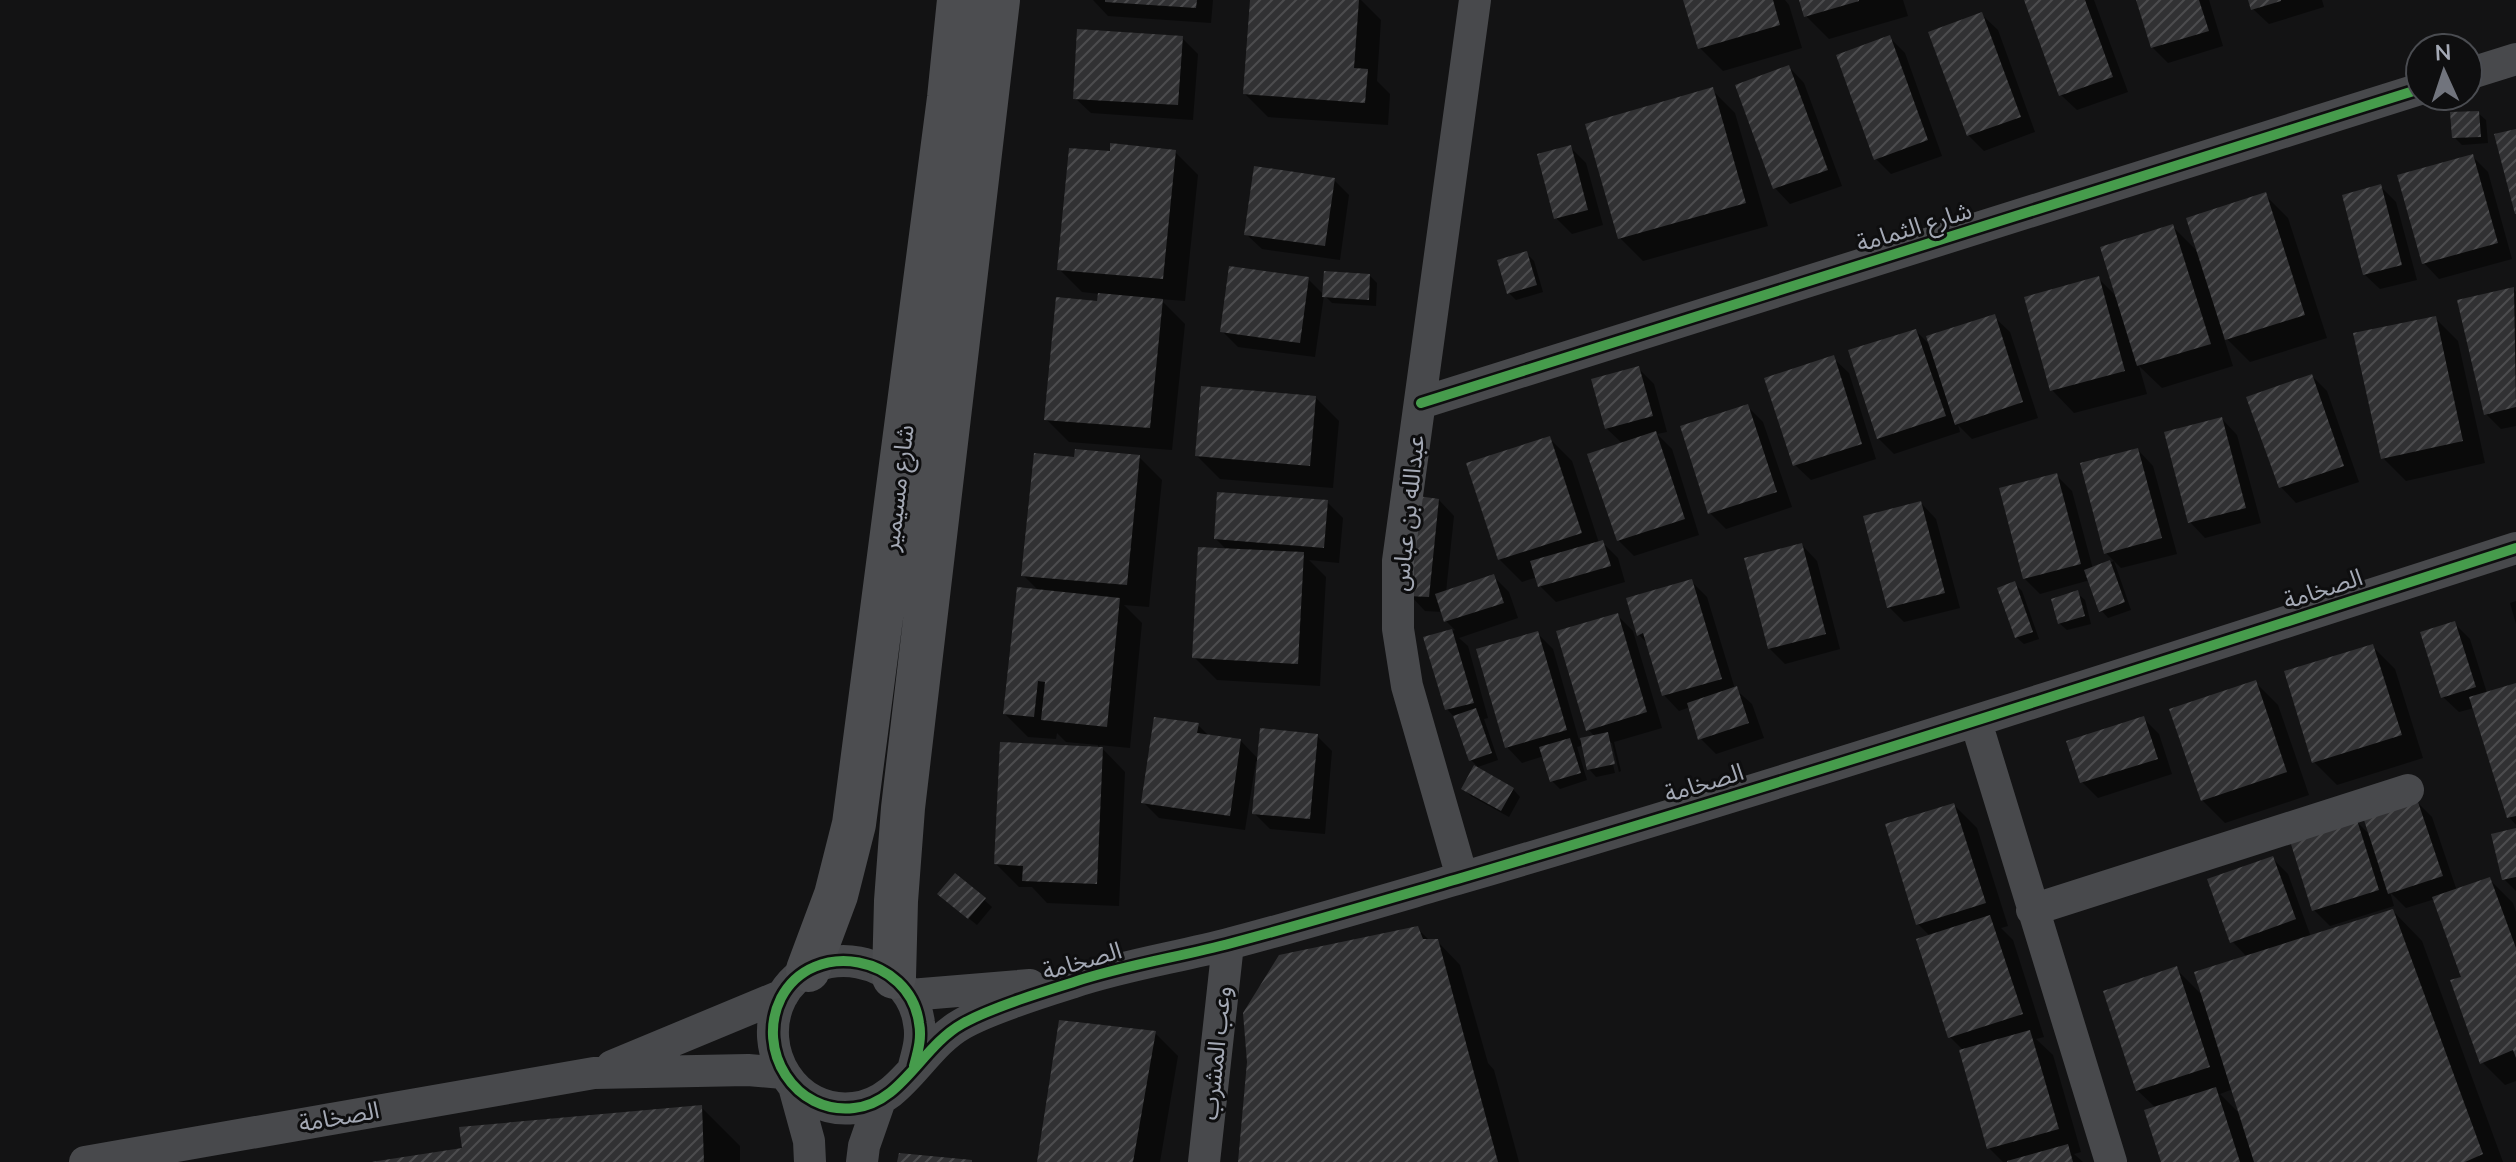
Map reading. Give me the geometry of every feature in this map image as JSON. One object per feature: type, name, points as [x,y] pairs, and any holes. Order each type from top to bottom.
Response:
[{"type":"street","name":"شارع مسيمير","points":[[902,986],[896,901],[967,100],[959,0]]},
{"type":"street","name":"شارع مسيمير","points":[[796,983],[836,895],[854,824],[967,100],[998,0]]},
{"type":"street","name":"عبدالله بن عباس","points":[[1462,877],[1411,701],[1398,629],[1398,561],[1475,0]]},
{"type":"street","points":[[2484,69],[2516,59]]},
{"type":"street","name":"شارع الثمامة","points":[[1421,403],[2404,94]]},
{"type":"street","name":"الصخامة","points":[[914,1066],[947,1034],[966,1021],[1077,981],[1228,944],[1462,877],[1976,722],[2516,548]]},
{"type":"street","points":[[1976,722],[2111,1162]]},
{"type":"street","points":[[2032,910],[2408,790]]},
{"type":"street","name":"وعب المشرب","points":[[1204,1162],[1228,944]]},
{"type":"street","points":[[789,1081],[813,1101],[852,1109],[879,1103],[896,1089],[914,1066],[920,1042],[919,1018],[902,986],[875,966],[852,961],[829,962],[796,983],[773,1020],[772,1045],[789,1081],[809,1141],[810,1162]]},
{"type":"street","name":"الصخامة","points":[[902,986],[1077,981]]},
{"type":"street","name":"الصخامة","points":[[594,1073],[796,983]]},
{"type":"street","name":"الصخامة","points":[[85,1162],[594,1073],[748,1070],[789,1081]]},
{"type":"street","points":[[862,1162],[864,1146],[879,1103]]},
{"type":"building","points":[[1105,0],[1197,0],[1196,8]]},
{"type":"building","points":[[1250,0],[1359,0],[1354,68],[1368,69],[1365,103],[1243,94]]},
{"type":"building","points":[[1683,0],[1773,0],[1780,25],[1698,49]]},
{"type":"building","points":[[1799,0],[1859,0],[1859,1],[1804,17]]},
{"type":"building","points":[[2024,0],[2085,0],[2113,77],[2059,96]]},
{"type":"building","points":[[2136,0],[2199,0],[2209,31],[2151,48]]},
{"type":"building","points":[[2248,0],[2281,0],[2281,1],[2251,10]]},
{"type":"building","points":[[1982,12],[2021,117],[1967,136],[1928,32]]},
{"type":"building","points":[[1077,29],[1183,36],[1178,105],[1073,99]]},
{"type":"building","points":[[1890,35],[1928,140],[1874,160],[1836,55]]},
{"type":"building","points":[[1789,65],[1828,170],[1773,189],[1735,85]]},
{"type":"building","points":[[1713,87],[1746,203],[1618,239],[1585,124]]},
{"type":"building","points":[[2450,112],[2479,112],[2481,137],[2452,138]]},
{"type":"building","points":[[2516,129],[2516,214],[2515,214],[2494,134]]},
{"type":"building","points":[[1110,143],[1176,150],[1163,279],[1057,270],[1069,148],[1110,151]]},
{"type":"building","points":[[1571,145],[1588,210],[1554,219],[1537,154]]},
{"type":"building","points":[[2473,154],[2498,243],[2422,264],[2397,175]]},
{"type":"building","points":[[1254,166],[1335,178],[1325,246],[1244,235]]},
{"type":"building","points":[[2381,184],[2402,265],[2363,275],[2342,195]]},
{"type":"building","points":[[2266,192],[2305,315],[2225,340],[2186,218]]},
{"type":"building","points":[[2173,224],[2211,344],[2137,366],[2100,247]]},
{"type":"building","points":[[1527,251],[1537,285],[1507,294],[1497,260]]},
{"type":"building","points":[[1229,266],[1309,277],[1300,343],[1220,332]]},
{"type":"building","points":[[1324,271],[1370,274],[1369,300],[1322,297]]},
{"type":"building","points":[[2099,276],[2125,371],[2050,391],[2024,297]]},
{"type":"building","points":[[2514,287],[2516,407],[2484,415],[2457,300]]},
{"type":"building","points":[[1098,293],[1163,299],[1150,428],[1044,420],[1056,297],[1097,301]]},
{"type":"building","points":[[1995,314],[2023,402],[1955,425],[1926,336]]},
{"type":"building","points":[[2436,316],[2463,441],[2381,459],[2353,333]]},
{"type":"building","points":[[1916,329],[1946,416],[1877,439],[1848,350]]},
{"type":"building","points":[[1834,355],[1862,444],[1793,466],[1764,378]]},
{"type":"building","points":[[1639,366],[1653,416],[1605,429],[1591,379]]},
{"type":"building","points":[[2312,374],[2344,466],[2279,488],[2246,397]]},
{"type":"building","points":[[1201,386],[1316,396],[1310,466],[1195,456]]},
{"type":"building","points":[[1748,404],[1777,492],[1708,514],[1680,426]]},
{"type":"building","points":[[2222,417],[2246,508],[2188,523],[2164,432]]},
{"type":"building","points":[[1656,431],[1685,519],[1617,541],[1587,454]]},
{"type":"building","points":[[1550,436],[1582,533],[1498,560],[1466,463]]},
{"type":"building","points":[[2138,448],[2162,538],[2104,554],[2080,463]]},
{"type":"building","points":[[1075,449],[1140,455],[1127,585],[1021,576],[1034,453],[1074,457]]},
{"type":"building","points":[[2057,473],[2081,564],[2023,579],[1999,488]]},
{"type":"building","points":[[1217,492],[1328,500],[1324,548],[1214,539]]},
{"type":"building","points":[[1418,496],[1439,499],[1429,597],[1408,596]]},
{"type":"building","points":[[1921,501],[1945,593],[1887,608],[1863,516]]},
{"type":"building","points":[[1603,540],[1611,566],[1538,587],[1530,561]]},
{"type":"building","points":[[1802,543],[1826,634],[1768,649],[1744,558]]},
{"type":"building","points":[[1198,547],[1304,552],[1298,664],[1192,658]]},
{"type":"building","points":[[2110,560],[2125,602],[2099,612],[2084,570]]},
{"type":"building","points":[[1494,574],[1504,603],[1444,622],[1435,594]]},
{"type":"building","points":[[1692,579],[1722,679],[1662,696],[1643,633],[1637,636],[1626,598]]},
{"type":"building","points":[[2015,581],[2033,632],[2015,638],[1997,588]]},
{"type":"building","points":[[1017,587],[1120,598],[1107,727],[1041,720],[1045,682],[1038,681],[1034,717],[1003,714]]},
{"type":"building","points":[[2078,590],[2085,616],[2058,624],[2051,599]]},
{"type":"building","points":[[1618,613],[1647,712],[1586,731],[1556,631]]},
{"type":"building","points":[[2455,621],[2476,687],[2441,698],[2420,632]]},
{"type":"building","points":[[1452,629],[1474,703],[1445,710],[1423,637]]},
{"type":"building","points":[[1538,631],[1567,730],[1505,748],[1476,649]]},
{"type":"building","points":[[2373,644],[2402,735],[2312,763],[2284,671]]},
{"type":"building","points":[[2256,680],[2287,772],[2201,801],[2169,709]]},
{"type":"building","points":[[2516,683],[2516,816],[2507,818],[2469,697]]},
{"type":"building","points":[[1737,686],[1749,723],[1698,740],[1687,703]]},
{"type":"building","points":[[1476,708],[1492,753],[1469,761],[1453,716]]},
{"type":"building","points":[[2144,716],[2158,759],[2080,783],[2066,741]]},
{"type":"building","points":[[1154,717],[1199,723],[1197,733],[1241,739],[1230,816],[1141,803]]},
{"type":"building","points":[[1260,728],[1318,734],[1310,819],[1252,814]]},
{"type":"building","points":[[1608,732],[1615,764],[1587,770],[1580,738]]},
{"type":"building","points":[[1570,738],[1581,773],[1550,782],[1539,747]]},
{"type":"building","points":[[1000,742],[1103,747],[1097,884],[1022,881],[1023,866],[994,864]]},
{"type":"building","points":[[1474,765],[1514,788],[1501,811],[1461,789]]},
{"type":"building","points":[[2417,799],[2443,876],[2388,894],[2363,817]]},
{"type":"building","points":[[1954,803],[1986,903],[1916,925],[1885,824]]},
{"type":"building","points":[[2357,820],[2379,890],[2312,911],[2290,841]]},
{"type":"building","points":[[2516,828],[2516,877],[2502,880],[2491,834]]},
{"type":"building","points":[[2273,856],[2296,919],[2230,943],[2207,879]]},
{"type":"building","points":[[955,873],[986,898],[968,919],[937,894]]},
{"type":"building","points":[[2490,877],[2516,948],[2516,1058],[2513,1050],[2480,1064],[2450,980],[2461,977],[2432,897]]},
{"type":"building","points":[[2393,909],[2483,1154],[2465,1162],[2254,1162],[2194,972]]},
{"type":"building","points":[[1990,915],[2023,1014],[1948,1038],[1916,939]]},
{"type":"building","points":[[1418,926],[1423,939],[1438,939],[1498,1162],[1238,1162],[1247,1062],[1243,1013],[1279,955]]},
{"type":"building","points":[[2177,966],[2210,1067],[2136,1091],[2103,991]]},
{"type":"building","points":[[1059,1020],[1156,1031],[1133,1162],[1037,1162]]},
{"type":"building","points":[[2030,1030],[2059,1129],[1987,1149],[1959,1050]]},
{"type":"building","points":[[2216,1087],[2240,1162],[2161,1162],[2144,1110]]},
{"type":"building","points":[[702,1105],[704,1162],[371,1162],[462,1148],[459,1127]]},
{"type":"building","points":[[2068,1144],[2073,1162],[2007,1162],[2007,1161]]},
{"type":"building","points":[[899,1153],[972,1160],[972,1162],[897,1162]]},
{"type":"cycle path","points":[[1421,403],[2404,94]]},
{"type":"cycle path","points":[[914,1066],[920,1034],[912,1000],[898,982],[880,970],[859,962],[836,961],[815,967],[796,979],[781,998],[774,1018],[773,1038],[777,1058],[798,1090],[814,1101],[833,1107],[854,1108],[871,1104],[898,1085],[935,1046],[962,1024],[1032,995],[1093,976],[1289,928],[1593,839],[2516,548]]}]
